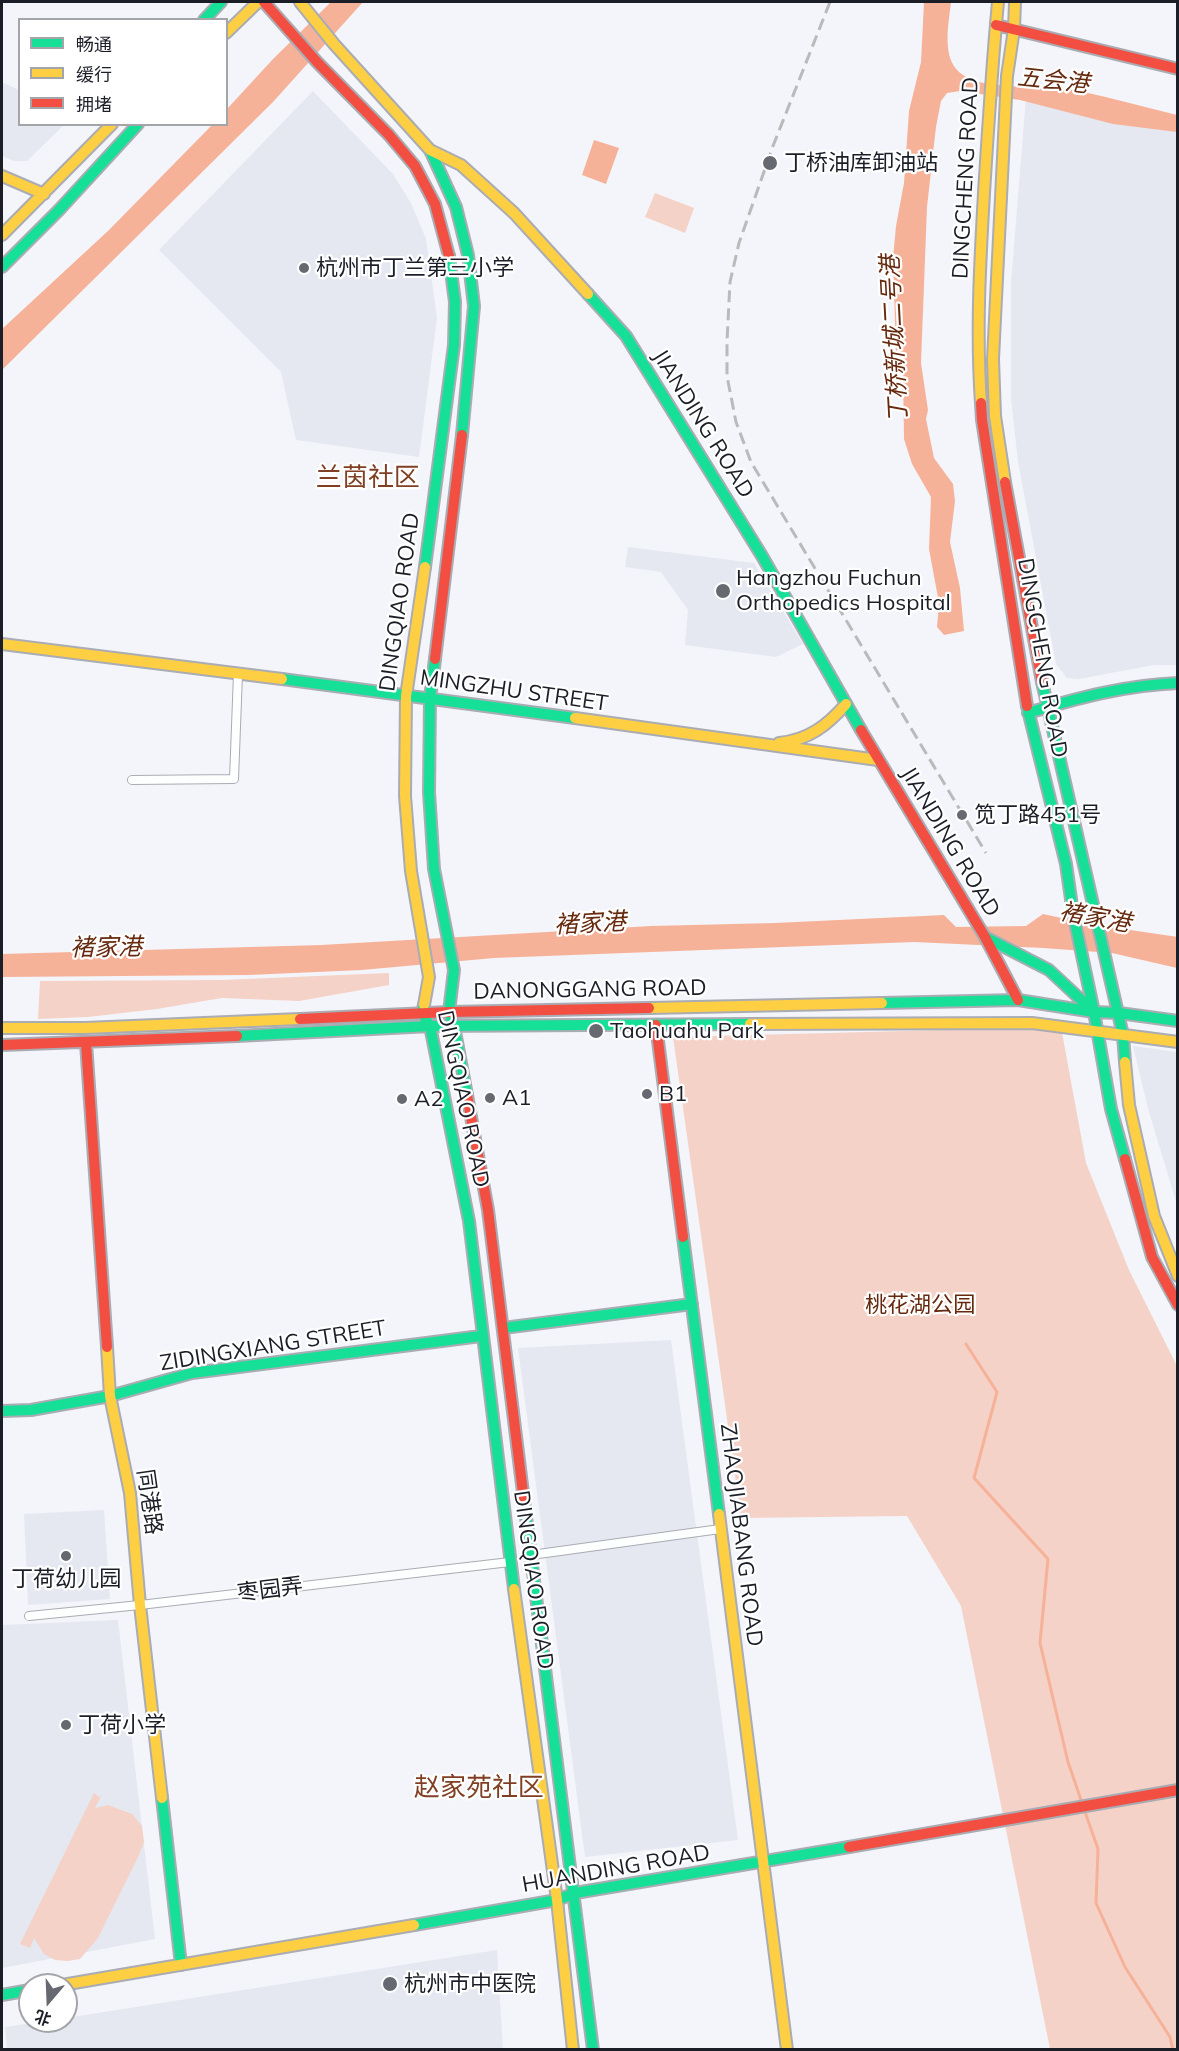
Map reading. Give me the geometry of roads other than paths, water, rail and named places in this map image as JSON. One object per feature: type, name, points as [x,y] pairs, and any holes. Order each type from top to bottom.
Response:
[{"type":"main road","points":[[206,18],[221,2]]},
{"type":"main road","points":[[228,31],[258,2]]},
{"type":"main road","name":"DINGQIAO ROAD","points":[[264,2],[317,62],[389,135],[415,166],[435,204],[448,251],[455,302],[453,345],[420,606],[406,696],[405,796],[411,871],[429,977],[423,1013],[430,1026],[469,1221],[481,1336],[510,1562],[557,1900],[573,2049]]},
{"type":"main road","name":"JIANDING ROAD","points":[[300,2],[334,44],[430,150],[461,165],[514,213],[626,336],[762,556],[878,760],[985,937],[1018,1000]]},
{"type":"main road","name":"DINGCHENG ROAD","points":[[998,2],[991,73],[978,297],[978,358],[982,420],[1029,713],[1066,864],[1073,913],[1111,1109],[1152,1257],[1178,1305]]},
{"type":"main road","name":"DINGCHENG ROAD","points":[[1015,2],[1014,29],[1007,76],[993,359],[995,416],[1009,506],[1047,707],[1124,1035],[1129,1105],[1142,1168],[1154,1216],[1178,1276]]},
{"type":"main road","points":[[996,25],[1178,69]]},
{"type":"main road","points":[[2,236],[110,126]]},
{"type":"main road","points":[[2,267],[59,210],[136,126]]},
{"type":"main road","name":"DINGQIAO ROAD","points":[[430,150],[456,207],[468,255],[474,306],[470,362],[430,698],[429,792],[434,869],[454,970],[449,1012],[454,1026],[488,1210],[593,2049]]},
{"type":"main road","points":[[2,176],[44,194]]},
{"type":"main road","name":"MINGZHU STREET","points":[[2,644],[430,698],[878,760]]},
{"type":"main road","points":[[1029,713],[1127,688],[1178,683]]},
{"type":"main road","points":[[759,744],[788,742],[812,736],[832,722],[846,704]]},
{"type":"main road","name":"JIANDING ROAD","points":[[985,937],[1049,970],[1094,1012]]},
{"type":"main road","name":"DANONGGANG ROAD","points":[[2,1028],[86,1028],[449,1012],[1018,1000],[1094,1012],[1178,1021]]},
{"type":"main road","name":"DANONGGANG ROAD","points":[[2,1045],[430,1026],[1032,1023],[1178,1042]]},
{"type":"main road","name":"ZHAOJIABANG ROAD","points":[[656,1025],[787,2049]]},
{"type":"main road","name":"同港路","points":[[86,1043],[110,1396],[130,1493],[140,1605],[181,1965]]},
{"type":"main road","points":[[503,1328],[692,1304]]},
{"type":"main road","name":"ZIDINGXIANG STREET","points":[[2,1411],[32,1410],[110,1396],[192,1373],[481,1336]]},
{"type":"main road","name":"HUANDING ROAD","points":[[78,1982],[557,1900],[575,1893],[1178,1790]]},
{"type":"main road","points":[[2,1995],[18,1992]]},
{"type":"street","points":[[132,780],[234,779],[238,674]]},
{"type":"street","points":[[531,1555],[720,1529]]},
{"type":"street","name":"枣园弄","points":[[29,1616],[510,1562]]},
{"type":"waterway","points":[[966,1344],[997,1392],[974,1478],[1048,1559],[1040,1643],[1068,1762],[1082,1803]]},
{"type":"waterway","points":[[1084,1809],[1098,1849],[1096,1903],[1125,1967],[1170,2037],[1173,2050]]},
{"type":"railway","points":[[830,2],[773,146],[739,243],[730,282],[727,376],[736,422],[751,462],[986,853]]},
{"type":"place","name":"丁桥油库卸油站","points":[[770,163]]},
{"type":"place","name":"杭州市丁兰第三小学","points":[[304,268]]},
{"type":"place","name":"Hangzhou Fuchun Orthopedics Hospital","points":[[723,591]]},
{"type":"place","name":"笕丁路451号","points":[[962,815]]},
{"type":"place","name":"Taohuahu Park","points":[[596,1031]]},
{"type":"place","name":"B1","points":[[647,1094]]},
{"type":"place","name":"A1","points":[[490,1098]]},
{"type":"place","name":"A2","points":[[402,1099]]},
{"type":"place","name":"丁荷幼儿园","points":[[66,1556]]},
{"type":"place","name":"丁荷小学","points":[[66,1725]]},
{"type":"place","name":"杭州市中医院","points":[[390,1984]]},
{"type":"district","name":"兰茵社区","points":[[368,478]]},
{"type":"district","name":"赵家苑社区","points":[[479,1788]]},
{"type":"water label","name":"五会港","points":[[1053,81]]},
{"type":"water label","name":"丁桥新城二号港","points":[[895,339]]},
{"type":"water label","name":"褚家港","points":[[1095,918]]},
{"type":"water label","name":"褚家港","points":[[590,924]]},
{"type":"water label","name":"褚家港","points":[[106,948]]},
{"type":"park label","name":"桃花湖公园","points":[[920,1305]]}]
